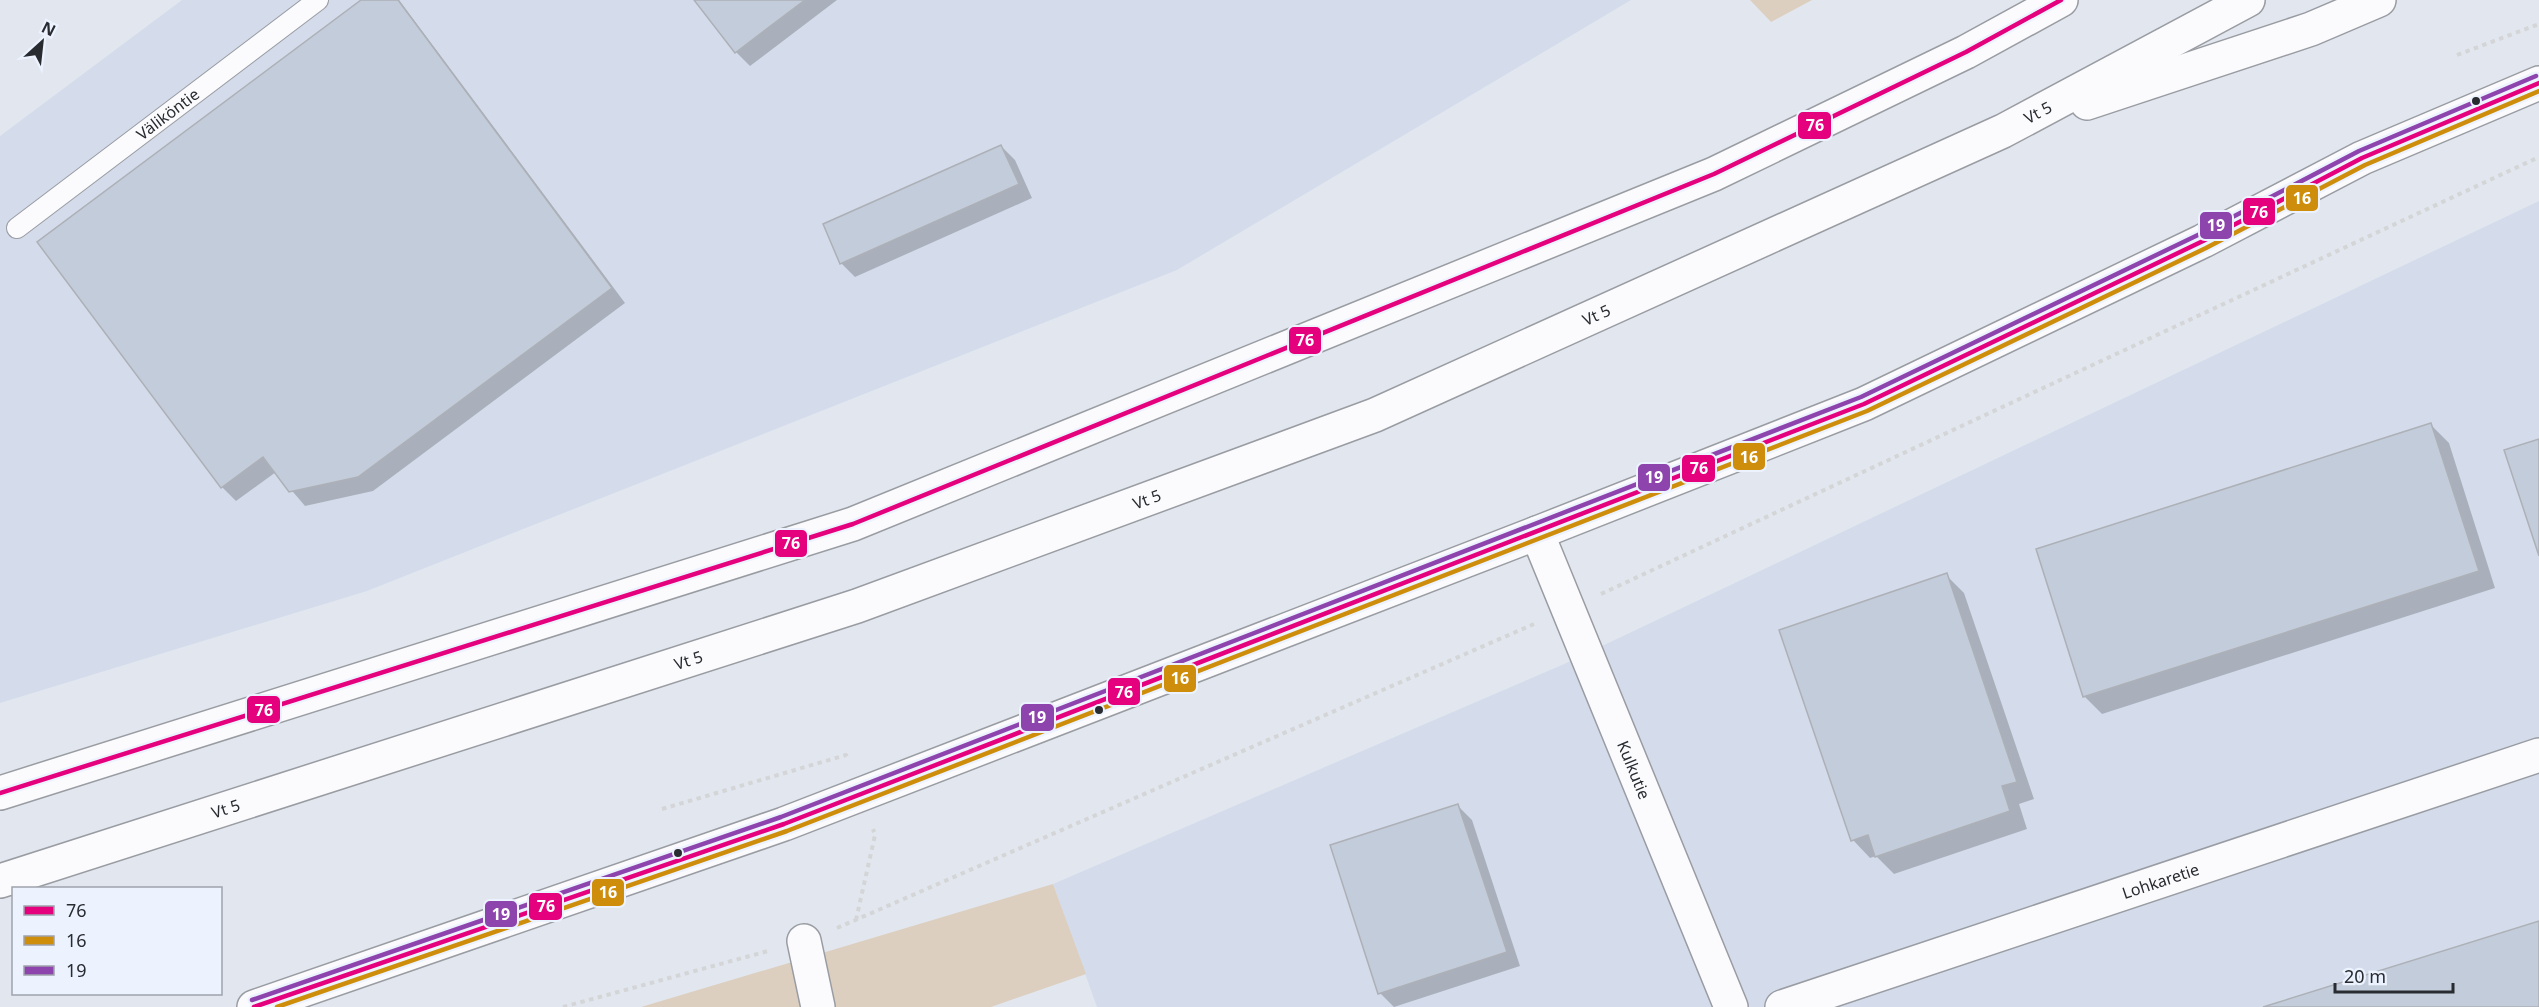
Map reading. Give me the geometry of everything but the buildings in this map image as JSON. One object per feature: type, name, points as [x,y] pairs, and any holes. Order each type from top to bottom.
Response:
[{"type":"main road","points":[[0,793],[853,524],[1714,174],[1966,52],[2061,0]]},
{"type":"main road","name":"Vt 5","points":[[0,881],[857,606],[1375,416],[2003,131],[2248,0]]},
{"type":"main road","points":[[2003,131],[2311,29],[2379,0]]},
{"type":"main road","points":[[254,1007],[784,824],[1864,404],[2203,241],[2362,158],[2539,82]]},
{"type":"main road","name":"Kulkutie","points":[[1537,533],[1731,1007]]},
{"type":"main road","name":"Lohkaretie","points":[[1782,1007],[2539,755]]},
{"type":"main road","points":[[804,941],[818,1007]]},
{"type":"lane","name":"Väliköntie","points":[[17,228],[318,0]]},
{"type":"path","points":[[2457,55],[2539,24]]},
{"type":"shaded area","points":[[182,0],[1631,0],[1177,270],[367,591],[0,703],[0,136]]},
{"type":"shaded area","points":[[1750,0],[1812,0],[1771,22]]},
{"type":"shaded area","points":[[2539,201],[2539,1007],[1097,1007],[1053,884],[1562,665]]},
{"type":"shaded area","points":[[1053,884],[1086,974],[991,1007],[641,1007]]},
{"type":"transit line","name":"76","points":[[0,793],[853,524],[1714,174],[1966,52],[2061,0]]},
{"type":"transit line","name":"19","points":[[252,1000],[781,817],[1861,397],[2200,234],[2359,151],[2536,76]]},
{"type":"transit line","name":"76","points":[[254,1007],[784,824],[1864,404],[2203,241],[2362,158],[2539,83]]},
{"type":"transit line","name":"16","points":[[277,1007],[787,831],[1867,411],[2206,248],[2365,165],[2539,91]]}]
